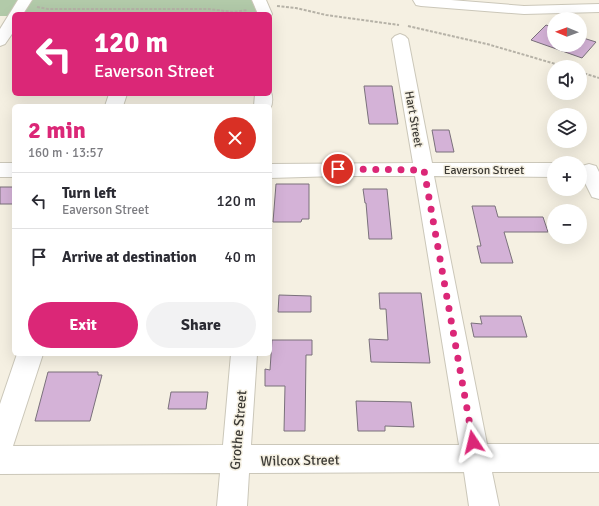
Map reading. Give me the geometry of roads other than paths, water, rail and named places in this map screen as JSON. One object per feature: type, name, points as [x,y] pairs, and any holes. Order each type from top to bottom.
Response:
[{"type":"street","points":[[420,0],[421,2],[524,10],[599,8]]},
{"type":"street","points":[[20,12],[30,4]]},
{"type":"street","points":[[0,41],[12,18]]},
{"type":"street","name":"Hart Street","points":[[400,39],[484,506]]},
{"type":"street","points":[[0,170],[12,170]]},
{"type":"street","name":"Eaverson Street","points":[[272,171],[547,170]]},
{"type":"street","points":[[589,170],[599,192]]},
{"type":"street","points":[[0,443],[29,356]]},
{"type":"street","name":"Grothe Street","points":[[232,506],[244,356]]},
{"type":"street","name":"Wilcox Street","points":[[0,460],[599,458]]}]
